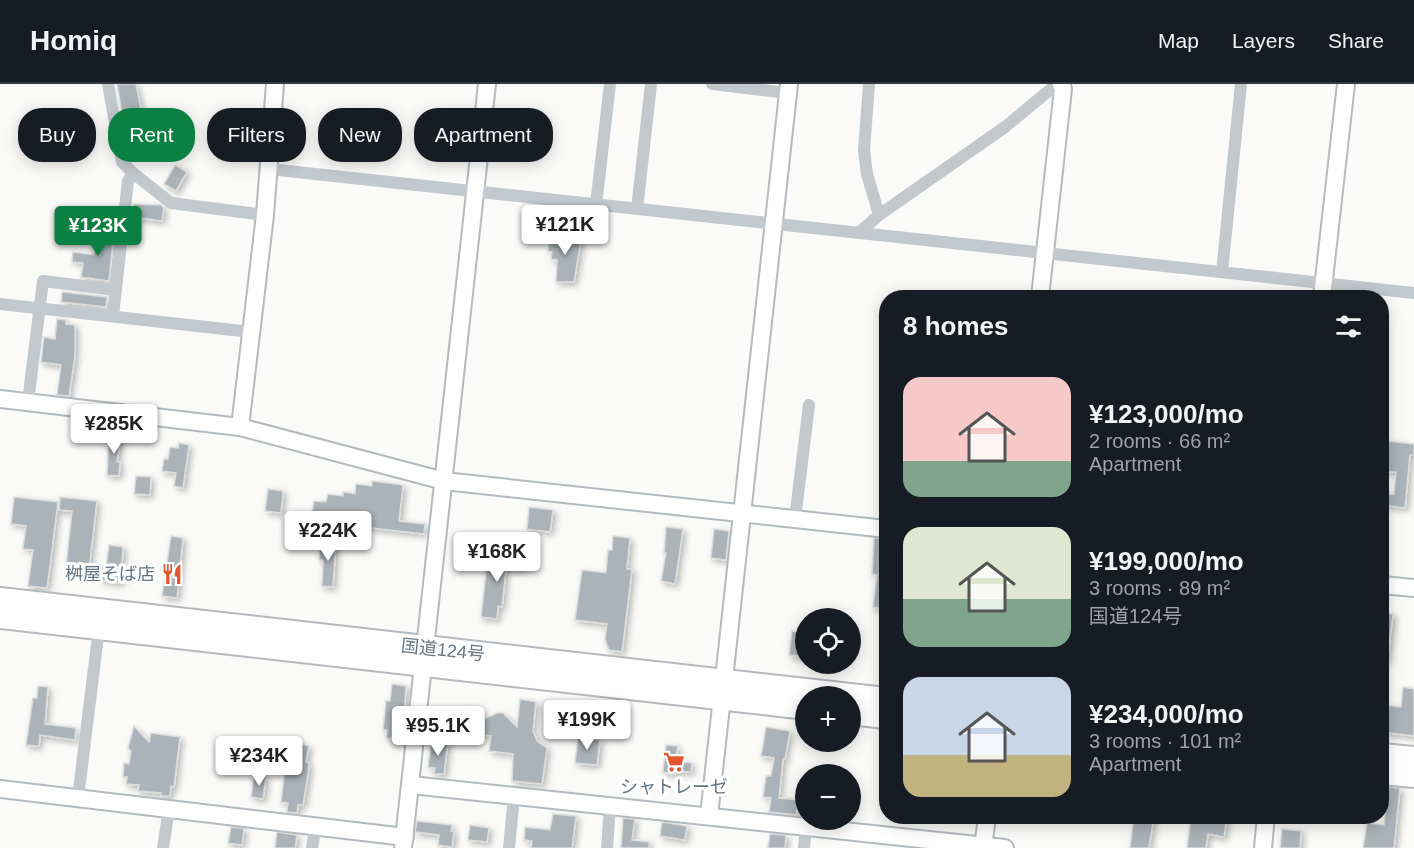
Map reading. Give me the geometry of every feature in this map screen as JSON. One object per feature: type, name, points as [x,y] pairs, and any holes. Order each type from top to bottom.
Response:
[{"type":"highway","name":"国道124号","points":[[0,599],[424,656],[723,689],[879,699]]},
{"type":"highway","name":"国道124号","points":[[0,617],[99,628],[424,656]]},
{"type":"highway","name":"国道124号","points":[[723,689],[795,705]]},
{"type":"highway","points":[[861,714],[879,716]]},
{"type":"highway","points":[[1389,756],[1414,758]]},
{"type":"highway","points":[[1389,773],[1414,776]]},
{"type":"street","points":[[108,84],[122,162],[133,173],[171,202],[265,215]]},
{"type":"street","points":[[240,427],[265,215],[275,84]]},
{"type":"street","points":[[0,789],[316,825],[404,842],[487,84]]},
{"type":"street","points":[[596,205],[610,84]]},
{"type":"street","points":[[637,209],[651,84]]},
{"type":"street","points":[[708,816],[789,88],[712,84]]},
{"type":"street","points":[[869,84],[864,150],[867,174],[879,215]]},
{"type":"street","points":[[860,232],[879,215],[1005,127],[1059,84],[1063,90],[1041,290]]},
{"type":"street","points":[[1221,272],[1241,84]]},
{"type":"street","points":[[269,169],[1163,265],[1221,272],[1323,290],[1346,84]]},
{"type":"street","points":[[113,316],[128,181],[133,173]]},
{"type":"street","points":[[28,402],[43,281],[116,290]]},
{"type":"street","points":[[1389,292],[1414,293]]},
{"type":"street","points":[[0,304],[251,332]]},
{"type":"street","points":[[0,399],[240,427],[444,481],[879,528]]},
{"type":"street","points":[[795,519],[809,405]]},
{"type":"street","points":[[1389,586],[1414,588]]},
{"type":"street","points":[[78,798],[99,628]]},
{"type":"street","points":[[411,785],[795,825]]},
{"type":"street","points":[[508,848],[514,796]]},
{"type":"street","points":[[607,848],[610,806]]},
{"type":"street","points":[[163,848],[169,809]]},
{"type":"street","points":[[983,847],[986,824]]},
{"type":"street","points":[[1263,848],[1265,824]]},
{"type":"street","points":[[312,848],[316,825]]},
{"type":"street","points":[[804,848],[806,830]]},
{"type":"street","points":[[840,830],[1005,848]]},
{"type":"building","points":[[117,84],[136,84],[141,108],[121,108]]},
{"type":"building","points":[[175,165],[187,172],[176,191],[164,184]]},
{"type":"building","points":[[134,204],[161,205],[164,208],[162,221],[132,217]]},
{"type":"building","points":[[97,229],[114,231],[109,281],[81,277],[83,263],[72,262],[73,252],[94,255]]},
{"type":"building","points":[[552,233],[578,237],[581,240],[574,282],[556,282],[557,260],[551,259],[552,252],[548,251]]},
{"type":"building","points":[[62,292],[107,297],[106,307],[61,302]]},
{"type":"building","points":[[57,319],[66,320],[66,324],[75,325],[75,356],[69,396],[57,395],[61,365],[41,362],[44,337],[55,339]]},
{"type":"building","points":[[109,433],[121,435],[117,462],[120,462],[119,476],[107,475]]},
{"type":"building","points":[[1389,441],[1414,444],[1414,455],[1410,455],[1405,508],[1389,506],[1389,494],[1394,494],[1396,472],[1389,472]]},
{"type":"building","points":[[179,443],[189,445],[183,488],[174,486],[176,473],[162,471],[164,459],[168,459],[170,447],[178,448]]},
{"type":"building","points":[[136,476],[151,477],[150,495],[134,494]]},
{"type":"building","points":[[372,481],[403,485],[399,521],[425,524],[424,534],[311,521],[314,501],[326,502],[328,494],[343,496],[343,492],[355,494],[356,484],[372,486]]},
{"type":"building","points":[[268,489],[283,491],[281,513],[265,511]]},
{"type":"building","points":[[14,497],[58,502],[47,588],[28,586],[33,550],[23,549],[26,526],[11,524]]},
{"type":"building","points":[[60,497],[97,501],[89,569],[66,567],[72,511],[59,510]]},
{"type":"building","points":[[529,507],[553,510],[550,532],[527,529]]},
{"type":"building","points":[[666,527],[683,529],[675,584],[661,581],[666,553],[664,553]]},
{"type":"building","points":[[714,529],[729,531],[726,560],[711,558]]},
{"type":"building","points":[[171,536],[183,538],[177,598],[162,596]]},
{"type":"building","points":[[613,536],[630,538],[627,569],[632,569],[622,652],[609,650],[605,640],[607,624],[575,620],[582,570],[606,573],[608,550],[612,550]]},
{"type":"building","points":[[874,538],[879,538],[879,608],[873,607],[877,575],[872,574]]},
{"type":"building","points":[[325,540],[336,541],[333,587],[322,586],[323,560],[319,560],[320,545],[325,545]]},
{"type":"building","points":[[109,545],[123,547],[121,583],[100,580],[102,567],[106,567]]},
{"type":"building","points":[[488,556],[523,558],[522,569],[506,568],[502,607],[498,606],[497,619],[481,617]]},
{"type":"building","points":[[1389,614],[1393,614],[1389,646]]},
{"type":"building","points":[[792,631],[795,631],[795,656],[789,655]]},
{"type":"building","points":[[392,684],[406,686],[403,734],[400,733],[400,739],[386,738],[387,730],[383,730],[386,701],[390,701]]},
{"type":"building","points":[[38,686],[48,687],[45,724],[76,728],[75,740],[40,735],[39,746],[26,745],[33,698],[37,698]]},
{"type":"building","points":[[1403,687],[1414,689],[1414,736],[1389,733],[1389,706],[1401,707]]},
{"type":"building","points":[[520,699],[536,702],[533,731],[537,741],[547,748],[542,784],[512,781],[513,754],[489,751],[491,736],[462,732],[465,708],[479,710],[478,722],[497,713],[503,713],[517,727]]},
{"type":"building","points":[[134,726],[149,742],[151,733],[180,737],[174,787],[171,786],[170,796],[138,791],[139,785],[126,784],[127,777],[123,777],[124,763],[129,764],[131,751],[128,748]]},
{"type":"building","points":[[766,727],[790,731],[785,759],[783,759],[779,798],[795,800],[795,815],[769,812],[771,798],[763,797],[766,776],[771,776],[774,758],[761,756]]},
{"type":"building","points":[[578,737],[600,740],[597,765],[575,763]]},
{"type":"building","points":[[440,739],[448,741],[444,774],[434,774],[435,768],[428,767],[431,743],[439,744]]},
{"type":"building","points":[[296,743],[309,746],[306,762],[309,763],[308,774],[303,805],[298,805],[297,813],[287,812],[288,803],[281,802],[285,770],[292,771]]},
{"type":"building","points":[[666,745],[678,746],[675,761],[692,763],[691,772],[676,771],[675,774],[663,772]]},
{"type":"building","points":[[254,776],[266,777],[263,799],[251,797]]},
{"type":"building","points":[[1389,787],[1400,788],[1394,848],[1363,848],[1367,824],[1389,824]]},
{"type":"building","points":[[553,814],[576,816],[572,848],[531,848],[532,841],[524,840],[525,827],[550,830]]},
{"type":"building","points":[[623,818],[635,819],[632,840],[649,842],[649,848],[621,848]]},
{"type":"building","points":[[417,821],[452,825],[451,831],[454,832],[452,847],[438,845],[439,835],[415,832]]},
{"type":"building","points":[[662,822],[687,826],[685,840],[660,836]]},
{"type":"building","points":[[1133,824],[1153,824],[1149,848],[1130,848]]},
{"type":"building","points":[[1190,824],[1226,824],[1224,837],[1208,834],[1206,848],[1187,848]]},
{"type":"building","points":[[470,825],[489,828],[487,842],[468,840]]},
{"type":"building","points":[[231,827],[244,828],[242,845],[228,843]]},
{"type":"building","points":[[1282,829],[1301,831],[1300,848],[1280,848]]},
{"type":"building","points":[[277,832],[297,835],[295,848],[275,848]]},
{"type":"building","points":[[770,834],[786,835],[785,848],[768,848]]},
{"type":"place","name":"桝屋そば店","points":[[172,574]]},
{"type":"place","name":"シャトレーゼ","points":[[674,762]]}]
